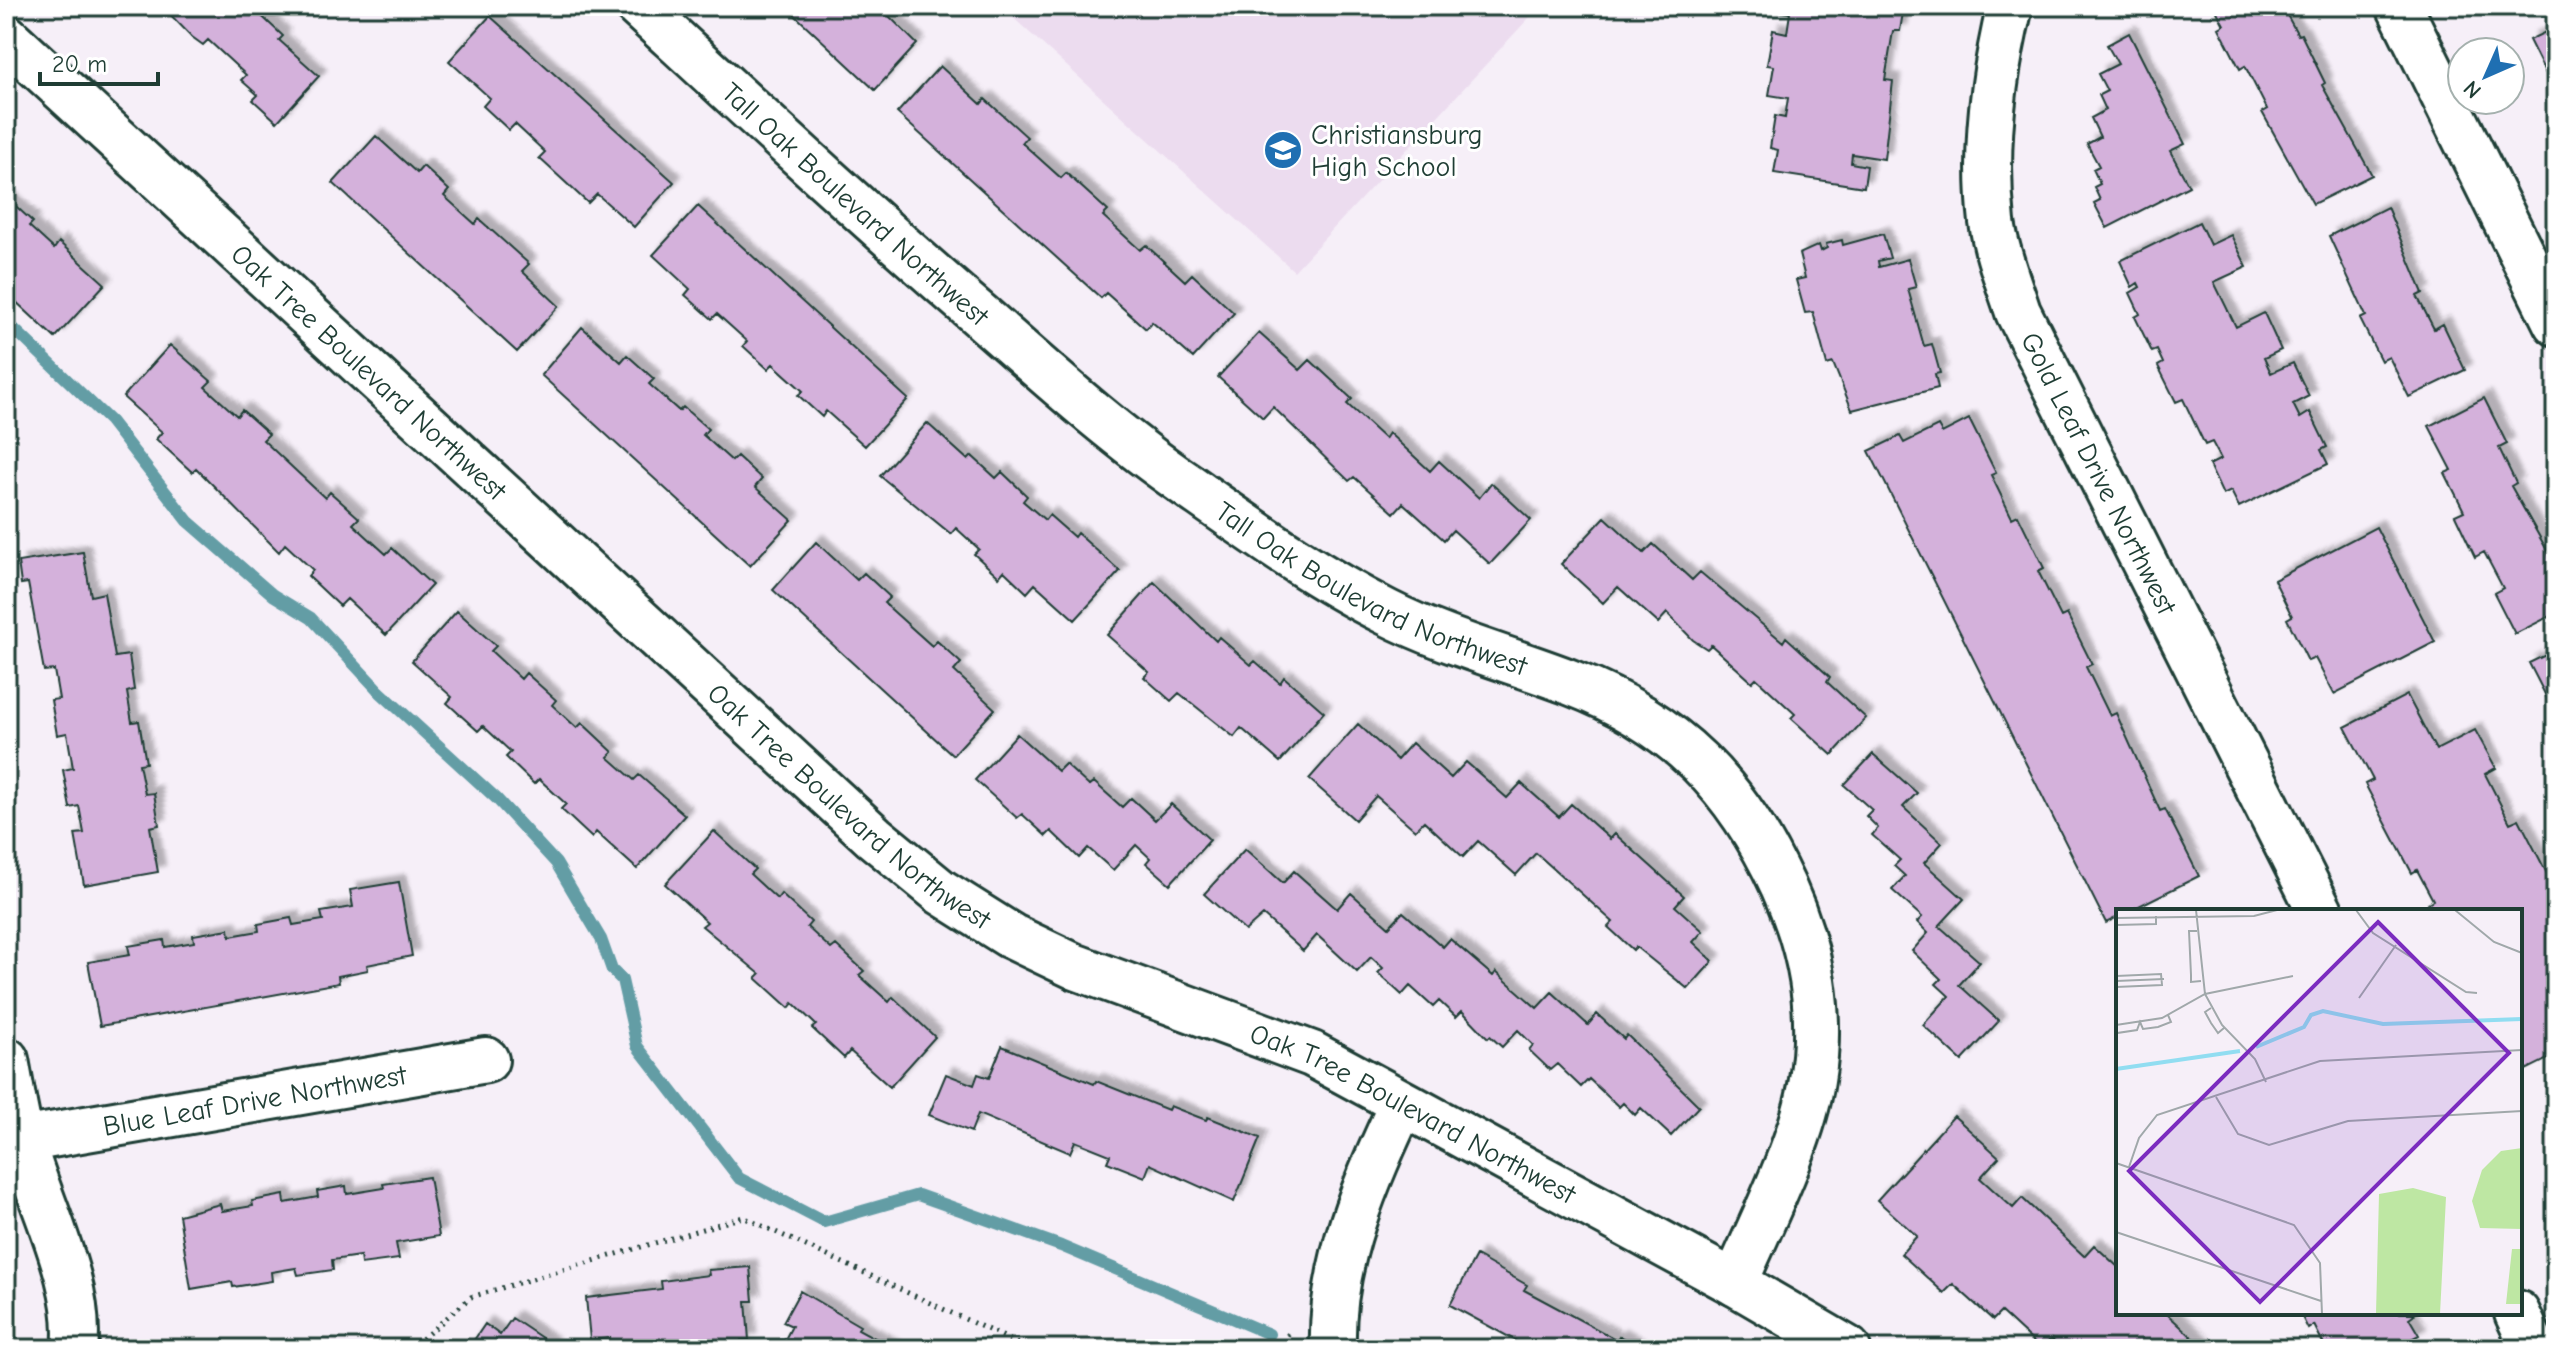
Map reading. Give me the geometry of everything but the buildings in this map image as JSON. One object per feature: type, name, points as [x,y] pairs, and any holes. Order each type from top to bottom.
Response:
[{"type":"street","name":"Tall Oak Boulevard Northwest","points":[[638,6],[912,257],[1065,389],[1179,480],[1282,552],[1386,612],[1576,684],[1647,720],[1705,764],[1739,805],[1768,852],[1793,908],[1814,982],[1817,1033],[1812,1083],[1785,1164],[1735,1283]]},
{"type":"street","name":"Gold Leaf Drive Northwest","points":[[2010,6],[1999,52],[1990,126],[1992,225],[2018,312],[2319,909]]},
{"type":"street","points":[[2399,6],[2556,323]]},
{"type":"street","name":"Oak Tree Boulevard Northwest","points":[[6,37],[874,837],[941,892],[1011,936],[1076,967],[1312,1054],[1735,1283],[1848,1349]]},
{"type":"street","points":[[6,1060],[22,1140],[53,1230],[78,1323],[75,1349]]},
{"type":"street","name":"Blue Leaf Drive Northwest","points":[[22,1140],[486,1060]]},
{"type":"street","points":[[1333,1349],[1337,1278],[1348,1236],[1402,1104]]},
{"type":"street","points":[[2518,1315],[2534,1349]]},
{"type":"path","points":[[410,1349],[471,1297],[743,1217],[1030,1349]]},
{"type":"shaded area","name":"Christiansburg High School","points":[[1000,6],[1540,6],[1294,271]]},
{"type":"waterway","points":[[6,321],[110,421],[188,521],[273,595],[311,618],[380,692],[497,799],[556,863],[601,939],[612,970],[622,980],[637,1046],[739,1178],[824,1222],[918,1195],[1061,1246],[1269,1334]]},
{"type":"place","name":"Christiansburg High School","points":[[1283,150]]}]
